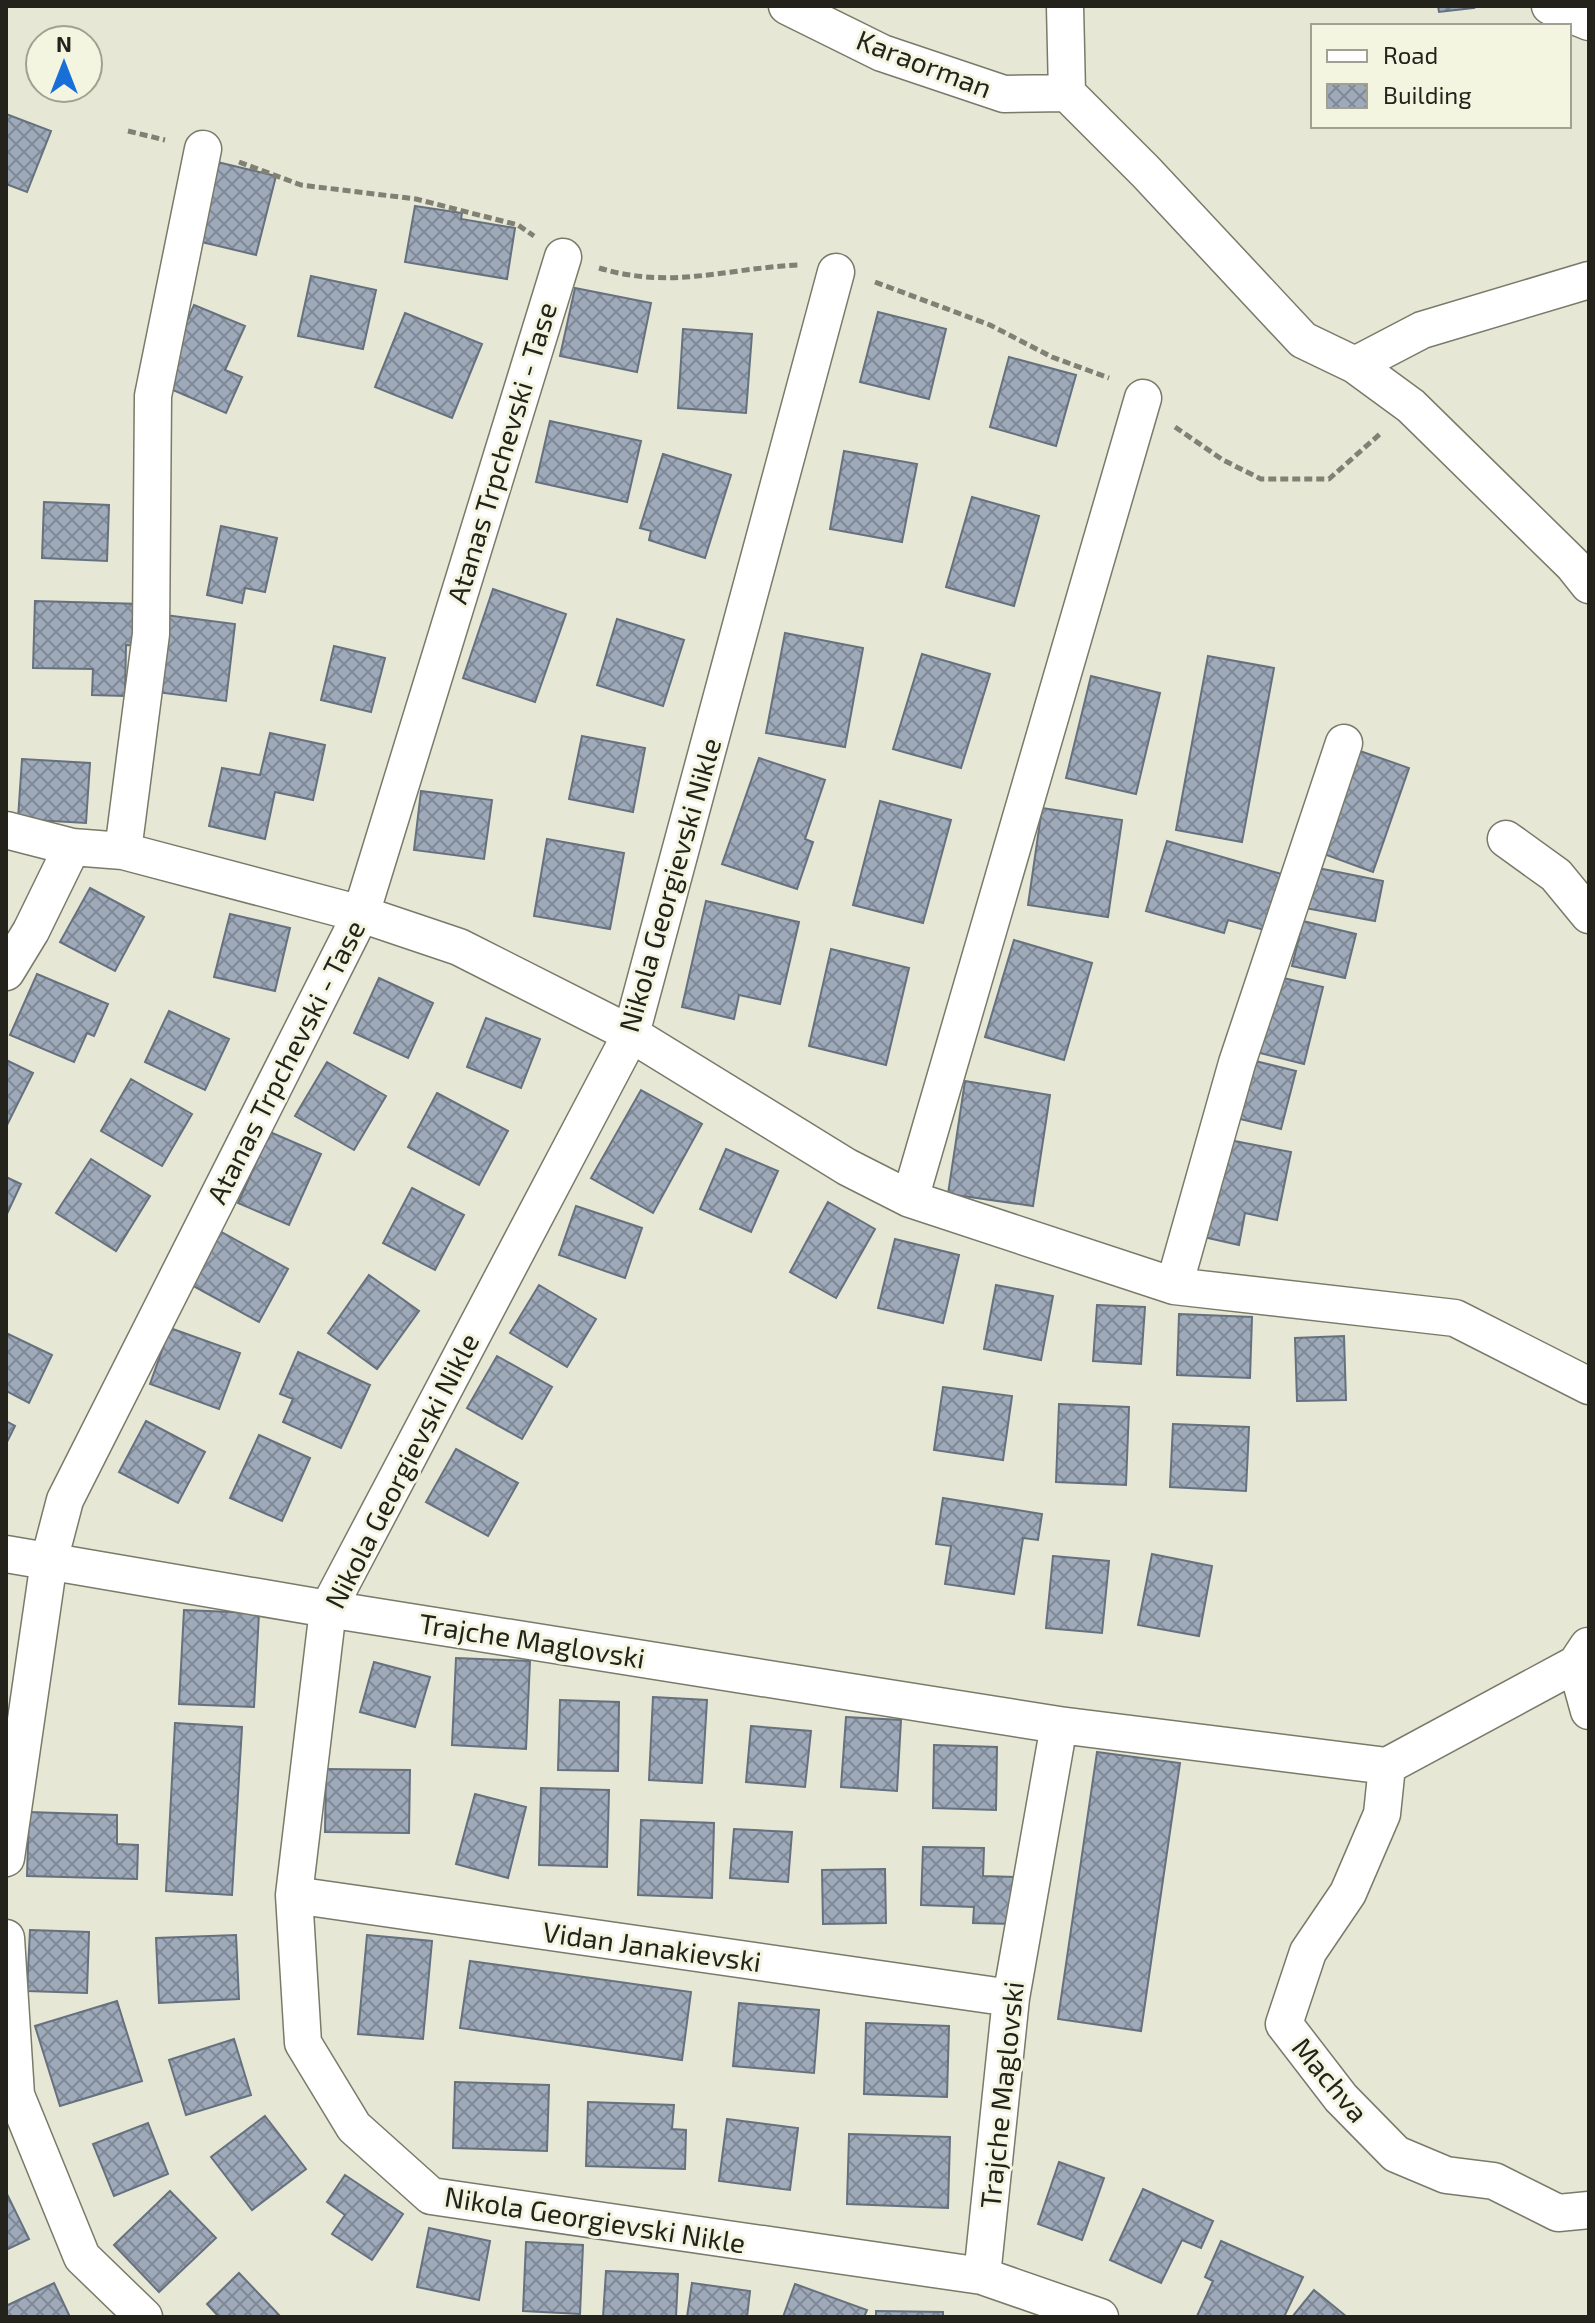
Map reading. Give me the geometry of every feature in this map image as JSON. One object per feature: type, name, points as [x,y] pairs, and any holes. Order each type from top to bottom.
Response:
[{"type":"street","name":"Karaorman","points":[[787,6],[882,53],[1004,94],[1067,93]]},
{"type":"street","points":[[1065,6],[1067,93],[1146,172],[1303,340],[1355,365],[1422,416],[1562,554],[1589,585]]},
{"type":"street","points":[[1550,6],[1589,22]]},
{"type":"street","points":[[123,851],[151,634],[153,396],[203,149]]},
{"type":"street","name":"Atanas Trpchevski - Tase","points":[[6,1858],[49,1561],[65,1500],[361,914],[563,257]]},
{"type":"street","name":"Nikola Georgievski Nikle","points":[[836,272],[631,1034],[328,1609],[294,1895],[303,2043],[354,2127],[431,2196],[982,2276],[1100,2317]]},
{"type":"street","points":[[1355,365],[1422,330],[1589,280]]},
{"type":"street","points":[[910,1199],[1143,398]]},
{"type":"street","points":[[1174,1286],[1237,1063],[1344,743]]},
{"type":"street","points":[[6,830],[72,847],[123,851],[361,914],[459,947],[631,1034],[823,1153],[910,1199],[1174,1286],[1455,1318],[1589,1386]]},
{"type":"street","points":[[1506,839],[1556,875],[1589,915]]},
{"type":"street","points":[[6,972],[31,931],[72,847]]},
{"type":"street","name":"Trajche Maglovski","points":[[6,1554],[328,1609],[1059,1725],[1387,1766]]},
{"type":"street","points":[[1387,1766],[1583,1654],[1589,1711]]},
{"type":"street","name":"Trajche Maglovski","points":[[982,2276],[1011,1998],[1059,1725]]},
{"type":"street","name":"Machva","points":[[1387,1766],[1382,1814],[1348,1893],[1308,1952],[1284,2024],[1341,2098],[1396,2154],[1446,2175],[1494,2181],[1558,2213],[1589,2210]]},
{"type":"street","name":"Vidan Janakievski","points":[[294,1895],[1011,1998]]},
{"type":"street","points":[[6,1938],[16,2095],[82,2257],[144,2317]]},
{"type":"building","points":[[1438,6],[1473,6],[1474,8],[1439,12]]},
{"type":"building","points":[[6,114],[51,131],[27,192],[6,184]]},
{"type":"building","points":[[209,160],[276,176],[256,255],[189,239]]},
{"type":"building","points":[[415,206],[462,213],[461,219],[515,228],[507,279],[405,262]]},
{"type":"building","points":[[311,276],[376,290],[363,349],[298,336]]},
{"type":"building","points":[[575,288],[651,303],[637,372],[560,356]]},
{"type":"building","points":[[194,305],[245,326],[225,370],[242,377],[226,413],[159,384]]},
{"type":"building","points":[[878,312],[946,329],[929,399],[860,382]]},
{"type":"building","points":[[405,313],[482,344],[452,418],[375,387]]},
{"type":"building","points":[[683,329],[752,334],[746,413],[678,408]]},
{"type":"building","points":[[1009,357],[1076,375],[1056,446],[990,427]]},
{"type":"building","points":[[550,421],[641,441],[627,502],[536,482]]},
{"type":"building","points":[[844,451],[917,464],[902,542],[830,529]]},
{"type":"building","points":[[663,454],[731,475],[705,558],[649,540],[651,531],[640,528]]},
{"type":"building","points":[[972,497],[1039,516],[1014,606],[946,587]]},
{"type":"building","points":[[44,502],[109,505],[107,561],[42,558]]},
{"type":"building","points":[[221,526],[277,538],[265,592],[245,588],[242,603],[207,595]]},
{"type":"building","points":[[493,589],[566,614],[535,702],[463,678]]},
{"type":"building","points":[[35,601],[142,604],[141,646],[126,645],[125,696],[92,695],[93,669],[33,668]]},
{"type":"building","points":[[165,615],[235,624],[226,701],[156,692]]},
{"type":"building","points":[[617,619],[684,640],[663,706],[597,685]]},
{"type":"building","points":[[785,633],[863,648],[845,747],[766,733]]},
{"type":"building","points":[[334,646],[385,658],[371,712],[321,700]]},
{"type":"building","points":[[922,654],[990,674],[961,768],[893,749]]},
{"type":"building","points":[[1208,656],[1274,668],[1242,842],[1176,830]]},
{"type":"building","points":[[1091,676],[1160,693],[1136,794],[1066,778]]},
{"type":"building","points":[[270,733],[325,745],[313,800],[275,792],[265,839],[209,826],[222,768],[260,775]]},
{"type":"building","points":[[582,736],[645,748],[633,812],[569,799]]},
{"type":"building","points":[[1357,750],[1409,768],[1373,872],[1321,853]]},
{"type":"building","points":[[759,758],[825,780],[805,839],[813,842],[797,889],[722,864]]},
{"type":"building","points":[[22,759],[90,763],[86,823],[18,819]]},
{"type":"building","points":[[421,791],[492,800],[484,859],[414,850]]},
{"type":"building","points":[[880,801],[951,820],[923,923],[853,905]]},
{"type":"building","points":[[1042,808],[1122,820],[1108,917],[1028,905]]},
{"type":"building","points":[[547,839],[624,853],[610,929],[534,916]]},
{"type":"building","points":[[1167,841],[1285,875],[1268,931],[1228,920],[1224,933],[1146,911]]},
{"type":"building","points":[[1313,867],[1383,881],[1375,921],[1305,908]]},
{"type":"building","points":[[90,888],[144,917],[115,971],[60,942]]},
{"type":"building","points":[[706,901],[799,922],[780,1004],[739,995],[734,1019],[682,1007]]},
{"type":"building","points":[[230,914],[290,928],[275,991],[214,977]]},
{"type":"building","points":[[1303,921],[1356,934],[1345,978],[1292,966]]},
{"type":"building","points":[[1014,940],[1092,963],[1064,1060],[985,1037]]},
{"type":"building","points":[[831,949],[909,968],[886,1065],[809,1046]]},
{"type":"building","points":[[37,974],[108,1004],[94,1036],[87,1033],[74,1062],[10,1035]]},
{"type":"building","points":[[1270,975],[1323,987],[1304,1064],[1252,1051]]},
{"type":"building","points":[[379,978],[433,1003],[408,1058],[354,1033]]},
{"type":"building","points":[[169,1011],[229,1039],[205,1090],[145,1062]]},
{"type":"building","points":[[486,1018],[540,1039],[521,1088],[467,1067]]},
{"type":"building","points":[[1243,1058],[1296,1071],[1281,1129],[1228,1116]]},
{"type":"building","points":[[6,1060],[33,1073],[6,1127]]},
{"type":"building","points":[[327,1062],[386,1096],[354,1150],[295,1116]]},
{"type":"building","points":[[131,1079],[192,1114],[162,1166],[101,1131]]},
{"type":"building","points":[[965,1081],[1050,1095],[1033,1206],[948,1194]]},
{"type":"building","points":[[641,1090],[702,1124],[653,1213],[591,1178]]},
{"type":"building","points":[[437,1093],[508,1131],[479,1185],[408,1147]]},
{"type":"building","points":[[270,1132],[321,1154],[289,1225],[238,1203]]},
{"type":"building","points":[[1219,1138],[1291,1152],[1277,1220],[1245,1213],[1239,1245],[1199,1236]]},
{"type":"building","points":[[726,1149],[778,1171],[751,1232],[700,1209]]},
{"type":"building","points":[[91,1159],[150,1196],[116,1251],[56,1213]]},
{"type":"building","points":[[6,1177],[21,1184],[6,1216]]},
{"type":"building","points":[[412,1188],[464,1215],[435,1270],[383,1243]]},
{"type":"building","points":[[828,1202],[875,1229],[836,1298],[790,1272]]},
{"type":"building","points":[[576,1206],[642,1228],[625,1278],[559,1255]]},
{"type":"building","points":[[218,1230],[288,1269],[259,1322],[188,1283]]},
{"type":"building","points":[[895,1239],[959,1255],[943,1323],[878,1308]]},
{"type":"building","points":[[369,1275],[419,1311],[377,1369],[328,1333]]},
{"type":"building","points":[[539,1285],[596,1319],[567,1367],[510,1333]]},
{"type":"building","points":[[996,1285],[1053,1296],[1041,1360],[984,1349]]},
{"type":"building","points":[[1097,1305],[1145,1307],[1141,1364],[1093,1361]]},
{"type":"building","points":[[1179,1314],[1252,1317],[1250,1378],[1177,1375]]},
{"type":"building","points":[[170,1328],[240,1353],[219,1409],[150,1384]]},
{"type":"building","points":[[6,1333],[52,1355],[29,1403],[6,1391]]},
{"type":"building","points":[[1344,1336],[1346,1400],[1297,1401],[1295,1338]]},
{"type":"building","points":[[298,1352],[370,1385],[341,1448],[283,1422],[293,1399],[280,1394]]},
{"type":"building","points":[[497,1356],[552,1387],[522,1439],[467,1408]]},
{"type":"building","points":[[943,1387],[1012,1396],[1003,1460],[934,1450]]},
{"type":"building","points":[[1059,1404],[1129,1407],[1126,1485],[1056,1482]]},
{"type":"building","points":[[6,1421],[15,1426],[6,1444]]},
{"type":"building","points":[[146,1421],[205,1452],[178,1503],[119,1472]]},
{"type":"building","points":[[1173,1424],[1249,1427],[1246,1491],[1170,1487]]},
{"type":"building","points":[[259,1435],[310,1458],[282,1521],[230,1498]]},
{"type":"building","points":[[456,1449],[518,1483],[488,1536],[426,1502]]},
{"type":"building","points":[[943,1498],[1042,1514],[1038,1540],[1023,1538],[1014,1594],[945,1584],[951,1546],[936,1544]]},
{"type":"building","points":[[1152,1554],[1212,1566],[1199,1636],[1138,1625]]},
{"type":"building","points":[[1053,1556],[1109,1561],[1102,1633],[1046,1628]]},
{"type":"building","points":[[184,1610],[259,1613],[254,1707],[179,1704]]},
{"type":"building","points":[[456,1658],[530,1661],[526,1749],[452,1745]]},
{"type":"building","points":[[374,1662],[430,1677],[415,1727],[360,1712]]},
{"type":"building","points":[[653,1697],[707,1700],[702,1783],[649,1780]]},
{"type":"building","points":[[560,1700],[619,1702],[618,1771],[558,1770]]},
{"type":"building","points":[[846,1717],[901,1720],[897,1791],[841,1787]]},
{"type":"building","points":[[175,1723],[242,1727],[232,1895],[166,1891]]},
{"type":"building","points":[[751,1726],[811,1731],[805,1787],[746,1782]]},
{"type":"building","points":[[934,1745],[997,1747],[996,1810],[933,1808]]},
{"type":"building","points":[[1097,1752],[1180,1763],[1141,2031],[1058,2019]]},
{"type":"building","points":[[326,1769],[410,1770],[409,1833],[325,1832]]},
{"type":"building","points":[[541,1788],[609,1790],[607,1867],[539,1865]]},
{"type":"building","points":[[475,1794],[526,1807],[508,1878],[456,1864]]},
{"type":"building","points":[[29,1812],[117,1815],[117,1844],[138,1845],[137,1879],[27,1876]]},
{"type":"building","points":[[641,1820],[714,1823],[712,1898],[638,1895]]},
{"type":"building","points":[[734,1829],[792,1832],[788,1882],[730,1878]]},
{"type":"building","points":[[923,1847],[984,1848],[983,1876],[1015,1877],[1014,1924],[973,1923],[974,1907],[921,1905]]},
{"type":"building","points":[[885,1869],[886,1923],[823,1924],[822,1870]]},
{"type":"building","points":[[30,1930],[89,1932],[87,1993],[27,1991]]},
{"type":"building","points":[[236,1935],[239,1999],[159,2003],[156,1938]]},
{"type":"building","points":[[367,1935],[432,1941],[423,2039],[358,2034]]},
{"type":"building","points":[[470,1961],[691,1992],[682,2060],[460,2028]]},
{"type":"building","points":[[117,2001],[142,2081],[60,2106],[35,2026]]},
{"type":"building","points":[[739,2003],[819,2010],[814,2073],[733,2066]]},
{"type":"building","points":[[866,2023],[949,2026],[947,2097],[864,2094]]},
{"type":"building","points":[[234,2039],[251,2095],[186,2115],[169,2060]]},
{"type":"building","points":[[455,2082],[549,2085],[547,2151],[453,2148]]},
{"type":"building","points":[[588,2102],[674,2105],[672,2129],[686,2130],[685,2169],[586,2166]]},
{"type":"building","points":[[265,2116],[306,2169],[252,2210],[211,2157]]},
{"type":"building","points":[[727,2119],[798,2128],[790,2190],[719,2181]]},
{"type":"building","points":[[148,2123],[168,2174],[114,2196],[93,2144]]},
{"type":"building","points":[[849,2134],[950,2137],[948,2208],[847,2204]]},
{"type":"building","points":[[1059,2162],[1104,2178],[1082,2240],[1038,2224]]},
{"type":"building","points":[[345,2175],[403,2214],[372,2260],[332,2234],[345,2215],[327,2202]]},
{"type":"building","points":[[1143,2189],[1213,2221],[1201,2248],[1182,2240],[1161,2283],[1110,2260]]},
{"type":"building","points":[[170,2191],[216,2238],[159,2292],[114,2245]]},
{"type":"building","points":[[6,2192],[29,2239],[6,2250]]},
{"type":"building","points":[[429,2228],[490,2241],[479,2300],[417,2287]]},
{"type":"building","points":[[1221,2241],[1303,2277],[1284,2317],[1197,2316],[1213,2281],[1205,2277]]},
{"type":"building","points":[[526,2242],[583,2245],[580,2314],[523,2311]]},
{"type":"building","points":[[606,2271],[678,2274],[676,2317],[603,2317]]},
{"type":"building","points":[[239,2273],[281,2317],[219,2317],[207,2304]]},
{"type":"building","points":[[54,2283],[70,2317],[6,2317],[6,2306]]},
{"type":"building","points":[[692,2283],[750,2291],[747,2317],[687,2317]]},
{"type":"building","points":[[795,2284],[867,2310],[864,2317],[783,2317]]},
{"type":"building","points":[[1314,2290],[1347,2317],[1292,2317]]},
{"type":"building","points":[[876,2311],[943,2312],[943,2317],[876,2317]]}]
